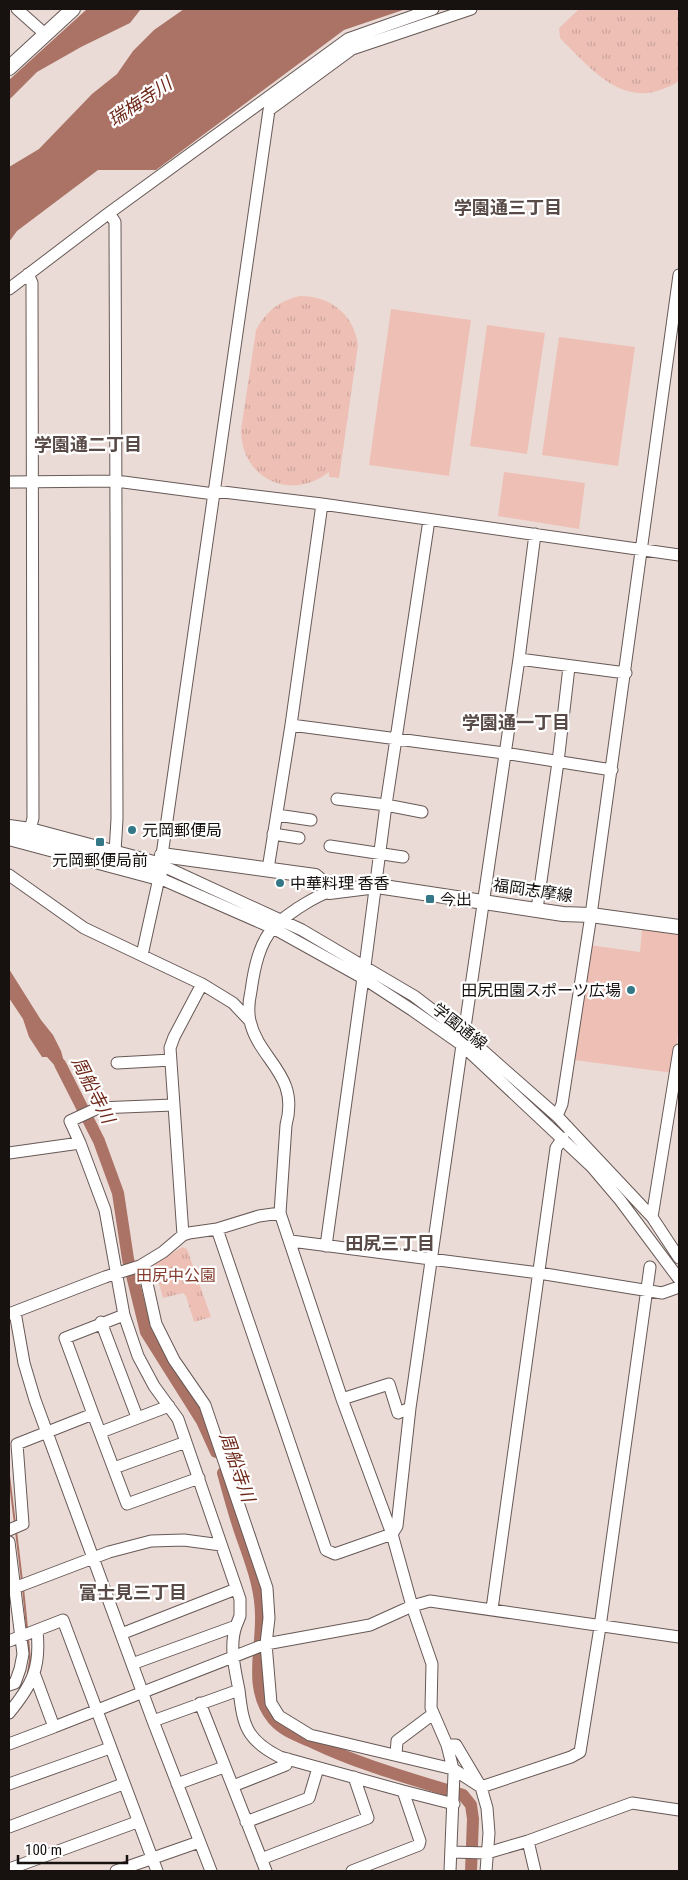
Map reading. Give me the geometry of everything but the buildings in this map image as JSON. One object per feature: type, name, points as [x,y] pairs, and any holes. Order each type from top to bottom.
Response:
[{"type":"main road","points":[[9,68],[73,9]]},
{"type":"main road","points":[[9,827],[29,836],[161,866],[268,869],[315,876],[322,881],[329,892]]},
{"type":"main road","points":[[9,838],[29,836],[115,852],[161,866]]},
{"type":"main road","name":"福岡志摩線","points":[[329,892],[377,886],[563,914],[592,915],[679,927]]},
{"type":"street","points":[[17,9],[45,34]]},
{"type":"street","points":[[9,289],[109,213],[348,39],[433,9]]},
{"type":"street","points":[[142,955],[161,866],[269,110],[352,49],[471,9]]},
{"type":"street","points":[[109,213],[115,222],[117,819],[115,852]]},
{"type":"street","points":[[28,274],[32,283],[33,818],[29,836]]},
{"type":"street","points":[[557,1116],[562,1104],[592,915],[679,275]]},
{"type":"street","points":[[9,482],[116,481],[322,504],[679,555]]},
{"type":"street","points":[[268,869],[291,725],[322,504]]},
{"type":"street","points":[[365,966],[377,886],[386,805],[429,520]]},
{"type":"street","points":[[218,1229],[326,1550],[335,1554],[392,1534],[397,1526],[410,1408],[519,659],[535,534]]},
{"type":"street","points":[[519,659],[626,673]]},
{"type":"street","points":[[537,909],[558,762],[569,666]]},
{"type":"street","points":[[291,725],[397,738],[612,770]]},
{"type":"street","points":[[337,799],[422,812]]},
{"type":"street","points":[[277,815],[311,820]]},
{"type":"street","points":[[274,834],[299,838]]},
{"type":"street","points":[[330,846],[404,856]]},
{"type":"street","name":"学園通線","points":[[161,866],[277,924],[412,1010],[463,1040],[557,1116],[652,1217],[679,1258]]},
{"type":"street","points":[[9,875],[84,928],[202,984],[233,1003],[250,1021],[258,1040],[280,1073],[288,1097],[290,1111],[286,1125],[280,1213],[291,1241],[342,1399],[392,1534],[412,1606],[432,1664],[431,1708],[447,1745],[454,1771],[450,1871]]},
{"type":"street","points":[[250,1021],[250,1000],[258,958],[277,924],[308,902],[329,892]]},
{"type":"street","name":"学園通線","points":[[277,924],[302,930],[414,996],[463,1040],[592,1167],[620,1200],[679,1279]]},
{"type":"street","points":[[326,1246],[363,978]]},
{"type":"street","points":[[184,1235],[170,1048],[202,984]]},
{"type":"street","points":[[652,1217],[679,1050]]},
{"type":"street","points":[[117,1063],[171,1060]]},
{"type":"street","points":[[173,1105],[98,1108],[70,1122],[80,1143],[105,1210],[124,1315],[138,1356],[146,1373],[178,1419],[240,1599],[240,1616],[233,1634],[234,1656],[242,1716],[248,1732],[253,1739],[269,1752],[288,1759],[403,1791],[454,1802]]},
{"type":"street","points":[[492,1610],[556,1148],[563,1138]]},
{"type":"street","points":[[9,1153],[80,1143]]},
{"type":"street","points":[[211,1871],[142,1692],[47,1432],[24,1363],[12,1313],[142,1265],[164,1252],[184,1235],[218,1229],[259,1216],[280,1213]]},
{"type":"street","points":[[291,1241],[432,1258],[662,1293],[679,1287]]},
{"type":"street","points":[[142,1265],[156,1324],[174,1360],[205,1405],[267,1588],[270,1618],[266,1644],[271,1702],[279,1716],[310,1735],[454,1771],[481,1787],[571,1757],[580,1752],[600,1627],[650,1267]]},
{"type":"street","points":[[124,1315],[101,1322],[65,1338],[127,1504],[199,1478]]},
{"type":"street","points":[[101,1322],[137,1417]]},
{"type":"street","points":[[342,1399],[389,1384],[398,1413],[410,1408]]},
{"type":"street","points":[[100,1432],[169,1406]]},
{"type":"street","points":[[9,1530],[23,1524],[16,1444],[93,1414]]},
{"type":"street","points":[[114,1468],[186,1442]]},
{"type":"street","points":[[12,1589],[129,1546],[151,1541],[184,1540],[221,1545]]},
{"type":"street","points":[[9,1542],[12,1589],[21,1637],[22,1654],[20,1669],[15,1683],[9,1685]]},
{"type":"street","points":[[121,1634],[236,1589]]},
{"type":"street","points":[[9,1744],[266,1644],[370,1625],[412,1606],[430,1601],[679,1637]]},
{"type":"street","points":[[9,1641],[63,1620],[137,1822],[157,1871]]},
{"type":"street","points":[[132,1664],[236,1626]]},
{"type":"street","points":[[9,1713],[22,1697],[38,1661],[36,1631]]},
{"type":"street","points":[[34,1673],[54,1726]]},
{"type":"street","points":[[153,1721],[239,1690]]},
{"type":"street","points":[[200,1703],[266,1871]]},
{"type":"street","points":[[396,1755],[398,1741],[433,1714]]},
{"type":"street","points":[[447,1745],[456,1745],[481,1787],[487,1808],[489,1832],[486,1871]]},
{"type":"street","points":[[9,1784],[110,1748]]},
{"type":"street","points":[[233,1786],[286,1765],[288,1759]]},
{"type":"street","points":[[177,1784],[224,1767]]},
{"type":"street","points":[[246,1822],[308,1798],[318,1768]]},
{"type":"street","points":[[261,1859],[368,1818],[354,1777]]},
{"type":"street","points":[[9,1827],[123,1784]]},
{"type":"street","points":[[352,1871],[381,1866],[419,1845],[420,1841],[403,1791]]},
{"type":"street","points":[[451,1852],[488,1853],[528,1841],[632,1803],[679,1810]]},
{"type":"street","points":[[11,1867],[137,1822]]},
{"type":"street","points":[[528,1841],[534,1871]]},
{"type":"street","points":[[116,1871],[199,1842]]},
{"type":"green space","points":[[579,9],[679,9],[679,81],[660,90],[643,93],[628,91],[613,85],[599,76],[560,38],[559,28]]},
{"type":"green space","points":[[300,296],[321,299],[339,309],[351,324],[356,334],[358,345],[339,478],[329,477],[329,472],[314,481],[299,485],[284,485],[271,481],[259,473],[249,461],[243,447],[241,430],[256,330],[274,308],[286,300]]},
{"type":"green space","points":[[391,309],[471,320],[449,476],[369,465]]},
{"type":"green space","points":[[487,325],[545,333],[527,454],[470,446]]},
{"type":"green space","points":[[559,337],[635,347],[618,466],[542,455]]},
{"type":"green space","points":[[504,472],[585,483],[579,529],[498,516]]},
{"type":"green space","name":"田尻田園スポーツ広場","points":[[642,929],[679,935],[679,1027],[673,1073],[574,1060],[589,945],[640,952]]},
{"type":"green space","name":"田尻中公園","points":[[182,1247],[187,1249],[211,1317],[194,1322],[186,1296],[183,1293],[163,1298],[154,1265]]},
{"type":"water","points":[[87,9],[141,9],[130,23],[81,47],[37,72],[9,100],[9,80]]},
{"type":"water","name":"瑞梅寺川","points":[[184,9],[406,9],[344,30],[156,170],[98,170],[17,231],[9,242],[9,167],[39,149],[92,94],[117,74],[133,51],[154,30]]},
{"type":"water","points":[[9,969],[41,1020],[53,1035],[61,1051],[68,1076],[64,1082],[56,1067],[47,1057],[42,1057],[29,1037],[23,1019],[9,998]]},
{"type":"waterway","name":"周船寺川","points":[[60,1064],[99,1141],[118,1193],[128,1259],[146,1332],[202,1421],[216,1452]]},
{"type":"waterway","name":"周船寺川","points":[[223,1473],[254,1573],[259,1596],[261,1620],[258,1671],[261,1696],[266,1708],[277,1723],[296,1735],[367,1765],[463,1795],[471,1805],[473,1819],[471,1871]]},
{"type":"waterway","points":[[9,1475],[15,1524]]},
{"type":"waterway","points":[[16,1531],[22,1581]]},
{"type":"waterway","points":[[23,1588],[27,1628]]},
{"type":"waterway","points":[[28,1638],[30,1660],[28,1673]]},
{"type":"place","name":"元岡郵便局","points":[[132,830]]},
{"type":"place","name":"元岡郵便局前","points":[[100,842]]},
{"type":"place","name":"中華料理 香香","points":[[280,883]]},
{"type":"place","name":"今出","points":[[430,899]]},
{"type":"place","name":"田尻田園スポーツ広場","points":[[631,990]]},
{"type":"district","name":"学園通三丁目","points":[[508,208]]},
{"type":"district","name":"学園通二丁目","points":[[88,445]]},
{"type":"district","name":"学園通一丁目","points":[[516,723]]},
{"type":"district","name":"田尻三丁目","points":[[390,1244]]},
{"type":"district","name":"富士見三丁目","points":[[133,1593]]}]
